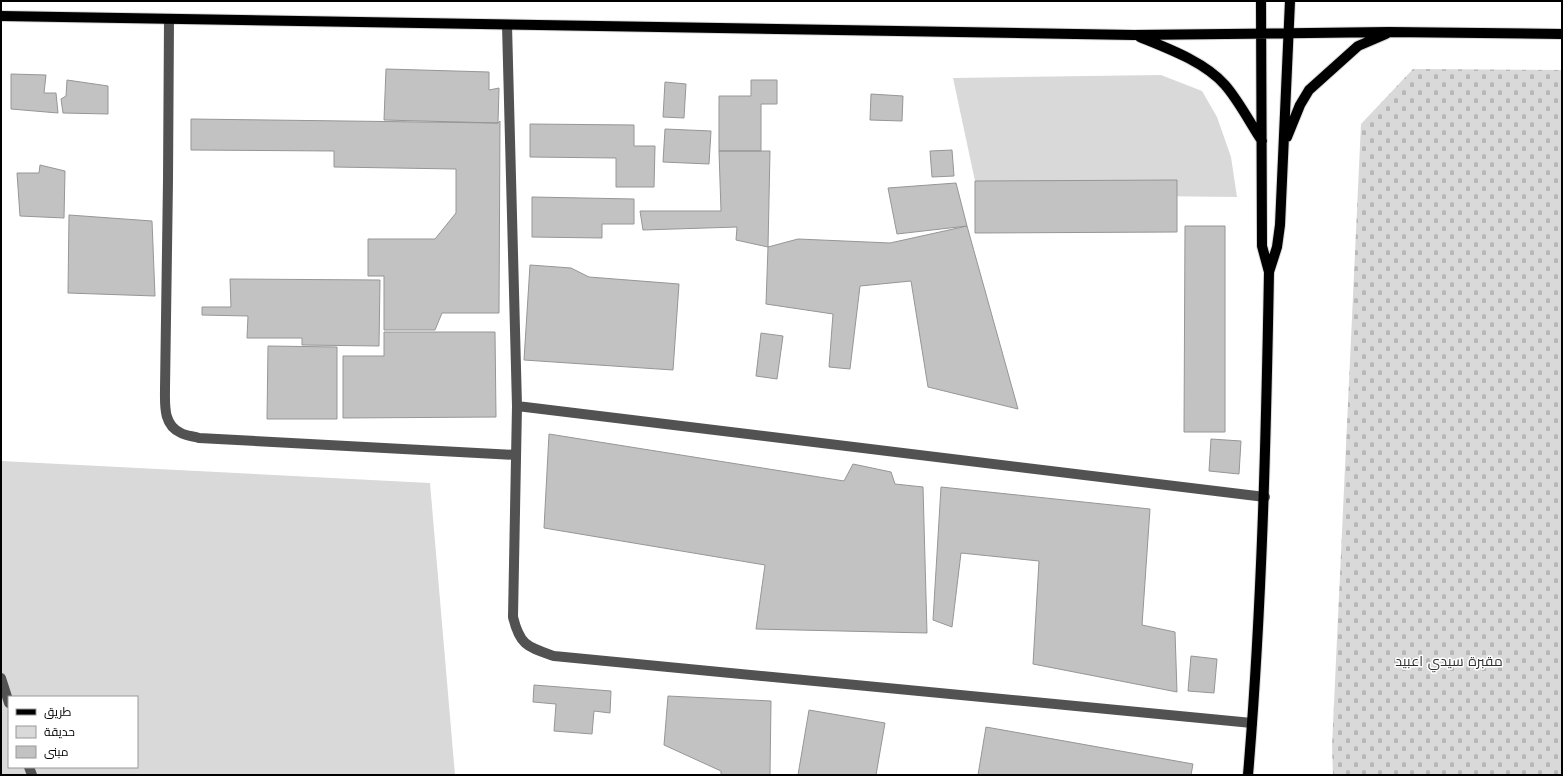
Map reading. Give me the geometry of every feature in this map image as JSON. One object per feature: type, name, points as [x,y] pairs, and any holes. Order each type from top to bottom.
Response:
[{"type":"main road","points":[[1248,775],[1265,497],[1269,272],[1262,246],[1262,1]]},
{"type":"main road","points":[[1269,272],[1277,247],[1279,232],[1290,1]]},
{"type":"main road","points":[[1,16],[1134,35],[1389,32],[1562,34]]},
{"type":"main road","points":[[1284,145],[1300,104],[1309,90],[1358,46],[1389,32]]},
{"type":"main road","points":[[1134,35],[1176,52],[1204,67],[1224,84],[1262,142]]},
{"type":"street","points":[[169,19],[165,389],[166,415],[170,424],[180,433],[199,438],[516,455]]},
{"type":"street","points":[[507,25],[517,406],[513,617],[516,632],[523,642],[534,649],[554,656],[1252,723]]},
{"type":"street","points":[[517,406],[1265,497]]},
{"type":"street","points":[[1,678],[8,700]]},
{"type":"green space","name":"مقبرة سيدي اعبيد","points":[[1413,69],[1562,70],[1562,775],[1333,775],[1332,746],[1361,124]]},
{"type":"green space","points":[[1161,75],[1202,91],[1217,117],[1231,157],[1237,197],[975,194],[975,181],[953,78]]},
{"type":"green space","points":[[1,461],[430,483],[455,775],[1,775]]},
{"type":"building","points":[[386,69],[489,72],[489,90],[499,88],[498,123],[384,120]]},
{"type":"building","points":[[11,74],[46,75],[44,93],[56,93],[58,113],[11,109]]},
{"type":"building","points":[[67,80],[108,86],[108,114],[63,113],[61,99],[66,96]]},
{"type":"building","points":[[751,80],[777,80],[777,104],[761,104],[761,151],[719,151],[719,96],[751,96]]},
{"type":"building","points":[[665,82],[686,84],[684,118],[663,117]]},
{"type":"building","points":[[871,94],[903,96],[902,121],[870,120]]},
{"type":"building","points":[[191,119],[498,123],[500,121],[499,313],[442,313],[435,330],[384,330],[384,276],[368,276],[368,239],[435,239],[456,213],[456,169],[334,167],[334,151],[191,150]]},
{"type":"building","points":[[530,124],[634,125],[634,146],[655,146],[654,187],[616,187],[616,158],[530,157]]},
{"type":"building","points":[[665,129],[711,131],[709,164],[663,162]]},
{"type":"building","points":[[952,150],[954,176],[932,177],[930,151]]},
{"type":"building","points":[[719,151],[770,151],[768,247],[736,240],[737,227],[643,230],[640,211],[721,211]]},
{"type":"building","points":[[40,165],[65,171],[64,218],[20,216],[17,173],[39,173]]},
{"type":"building","points":[[1177,180],[1177,232],[975,233],[975,181]]},
{"type":"building","points":[[956,183],[967,226],[897,234],[888,188]]},
{"type":"building","points":[[532,197],[634,199],[634,224],[602,224],[602,238],[532,237]]},
{"type":"building","points":[[69,215],[152,221],[155,296],[68,293]]},
{"type":"building","points":[[967,226],[1018,409],[928,387],[911,281],[860,286],[850,369],[829,367],[833,314],[766,304],[768,247],[798,239],[890,243]]},
{"type":"building","points":[[1185,226],[1225,226],[1225,432],[1184,432]]},
{"type":"building","points":[[530,265],[571,268],[589,277],[679,284],[673,370],[524,360]]},
{"type":"building","points":[[230,279],[380,280],[379,346],[302,345],[302,338],[247,338],[248,316],[202,315],[202,307],[231,307]]},
{"type":"building","points":[[384,332],[495,332],[496,417],[343,418],[343,356],[384,356]]},
{"type":"building","points":[[761,333],[783,336],[777,379],[756,376]]},
{"type":"building","points":[[268,346],[337,347],[337,419],[267,419]]},
{"type":"building","points":[[549,434],[844,481],[853,464],[891,472],[895,484],[923,487],[927,633],[756,629],[765,565],[544,528]]},
{"type":"building","points":[[1211,439],[1241,441],[1239,474],[1209,471]]},
{"type":"building","points":[[941,487],[1150,509],[1142,625],[1175,632],[1177,692],[1033,664],[1039,561],[961,553],[952,627],[933,620]]},
{"type":"building","points":[[1191,656],[1217,659],[1214,693],[1188,691]]},
{"type":"building","points":[[534,685],[611,691],[610,713],[594,711],[592,734],[554,731],[556,704],[533,702]]},
{"type":"building","points":[[668,696],[771,701],[770,775],[721,775],[721,771],[664,745]]},
{"type":"building","points":[[809,710],[885,723],[876,775],[798,775]]},
{"type":"building","points":[[986,727],[1193,764],[1191,775],[978,775]]}]
